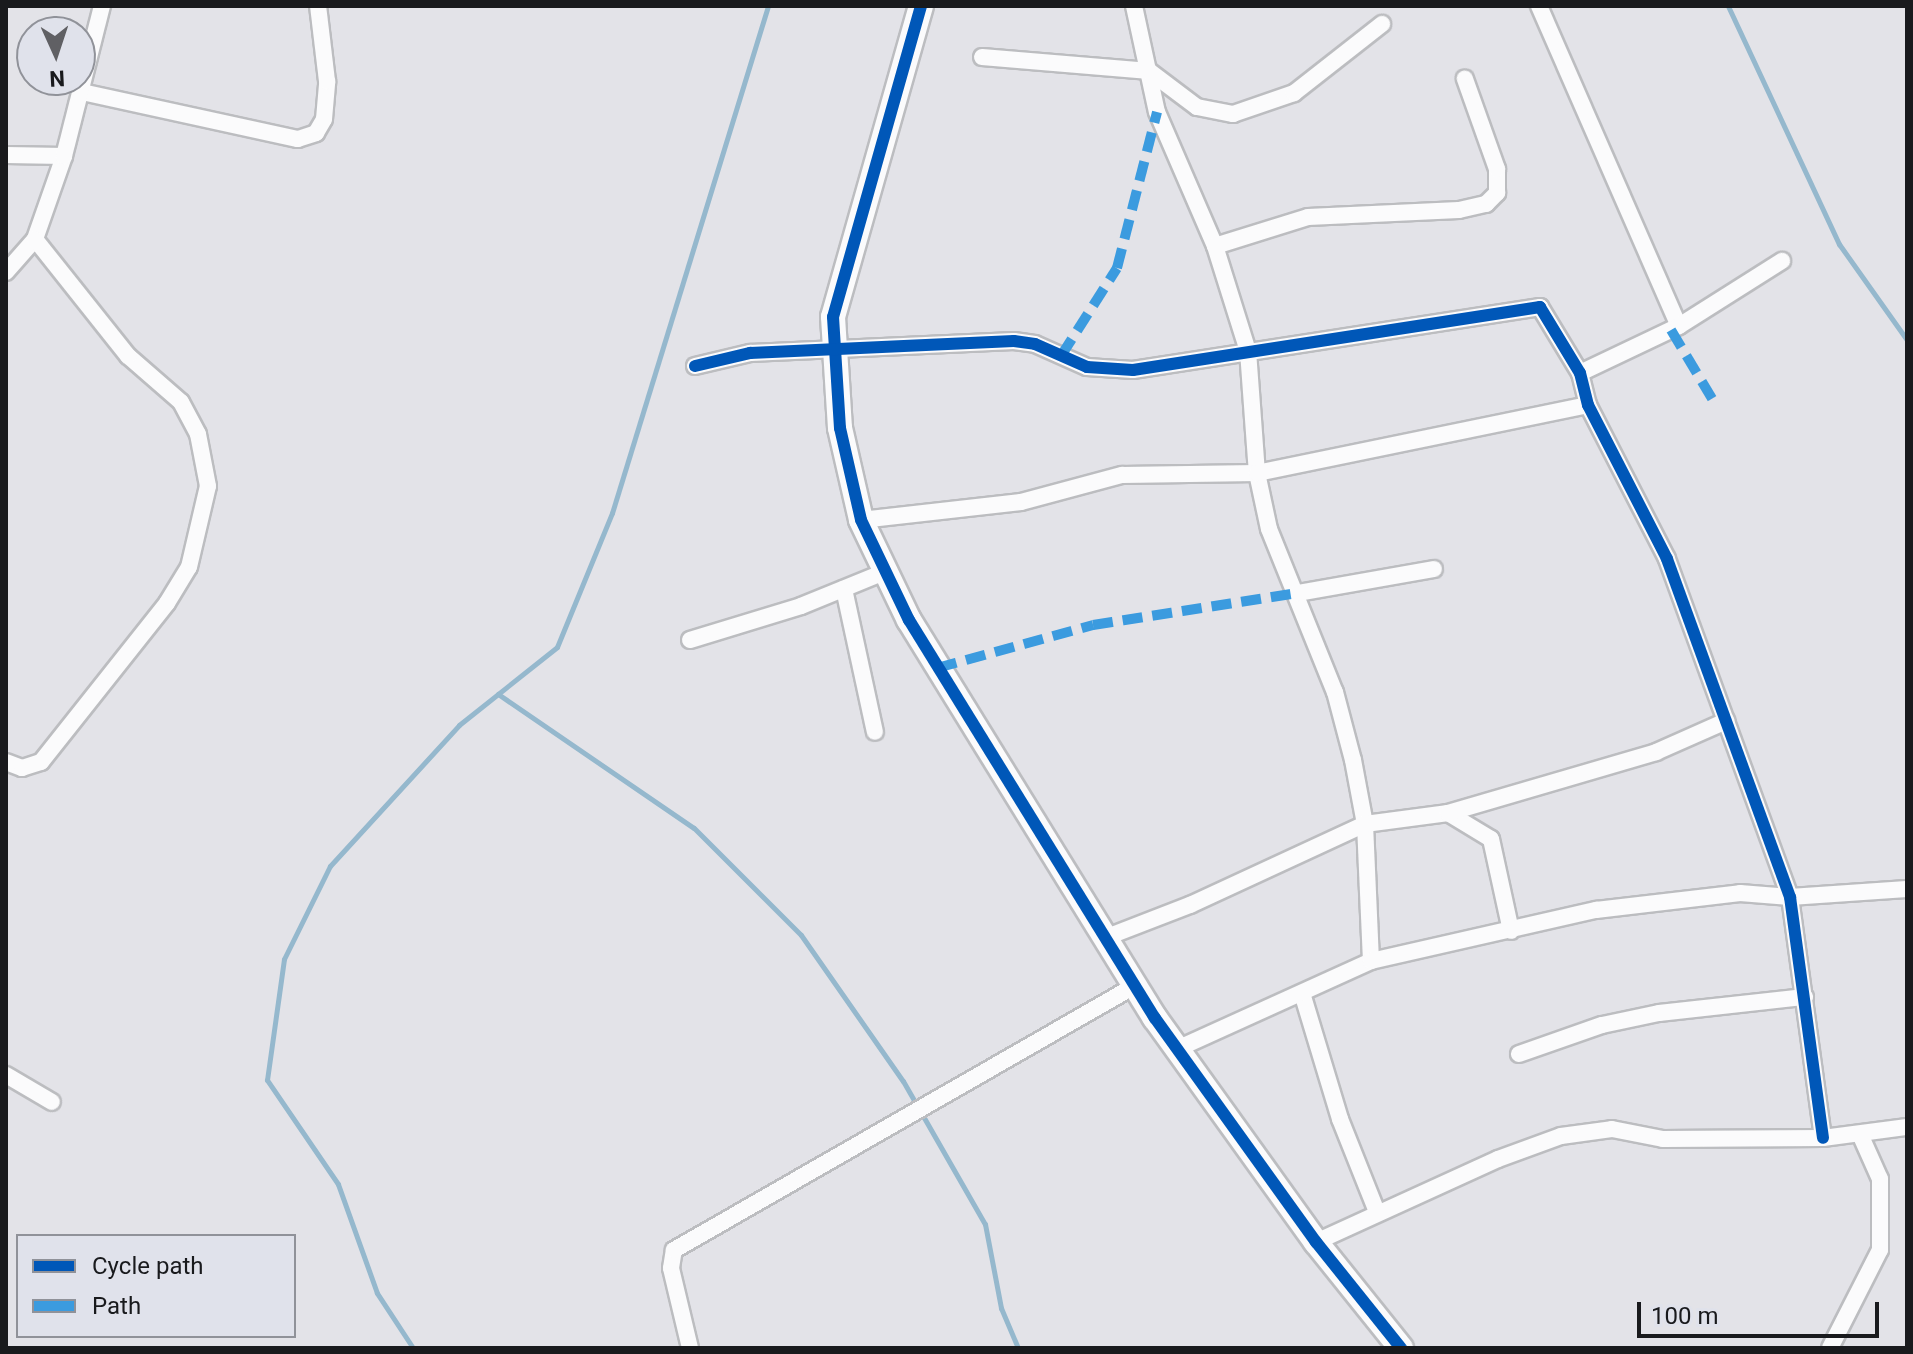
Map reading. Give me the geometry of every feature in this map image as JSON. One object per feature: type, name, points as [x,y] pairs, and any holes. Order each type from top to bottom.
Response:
[{"type":"street","points":[[96,32],[102,6]]},
{"type":"street","points":[[96,95],[298,139],[316,133],[324,119],[327,81],[318,6]]},
{"type":"street","points":[[921,6],[833,317],[840,428],[861,520],[882,573],[1177,1049],[1316,1242],[1401,1348]]},
{"type":"street","points":[[1134,6],[1157,112],[1215,246],[1248,351],[1257,473],[1269,529],[1298,593],[1335,692],[1365,824],[1371,961]]},
{"type":"street","points":[[1539,6],[1679,326]]},
{"type":"street","points":[[982,57],[1149,71],[1197,107],[1217,114],[1248,111],[1314,80],[1382,24]]},
{"type":"street","points":[[1215,246],[1308,217],[1459,210],[1486,204],[1497,193],[1497,169],[1465,79]]},
{"type":"street","points":[[6,272],[35,239],[81,96]]},
{"type":"street","points":[[6,155],[64,156]]},
{"type":"street","points":[[6,762],[22,768],[41,762],[167,603],[189,567],[208,486],[198,434],[181,402],[128,356],[35,239]]},
{"type":"street","points":[[1580,373],[1679,326],[1782,261]]},
{"type":"street","points":[[695,366],[750,353],[1014,341],[1035,344],[1087,367],[1122,370],[1182,365],[1248,351],[1452,322],[1528,306],[1540,307],[1549,316],[1580,373],[1588,405],[1667,559],[1790,897],[1823,1138]]},
{"type":"street","points":[[861,520],[1021,502],[1122,475],[1257,473],[1588,405]]},
{"type":"street","points":[[1298,593],[1434,569]]},
{"type":"street","points":[[690,640],[844,589],[882,573]]},
{"type":"street","points":[[844,589],[875,732]]},
{"type":"street","points":[[1107,937],[1365,824],[1448,813],[1656,752],[1726,721]]},
{"type":"street","points":[[1448,813],[1491,839],[1511,931]]},
{"type":"street","points":[[1177,1049],[1371,961],[1612,907],[1740,893],[1790,897],[1907,889]]},
{"type":"street","points":[[690,1348],[671,1268],[674,1250],[1136,985]]},
{"type":"street","points":[[1302,993],[1340,1119],[1377,1212]]},
{"type":"street","points":[[1519,1054],[1602,1025],[1659,1013],[1805,997]]},
{"type":"street","points":[[6,1075],[52,1102]]},
{"type":"street","points":[[1316,1242],[1377,1212],[1539,1142],[1585,1132],[1612,1129],[1663,1139],[1823,1138],[1907,1127]]},
{"type":"street","points":[[1830,1348],[1880,1250],[1880,1179],[1860,1134]]},
{"type":"waterway","points":[[413,1348],[377,1293],[338,1184],[267,1080],[284,959],[330,866],[459,725],[557,647],[612,513],[768,6]]},
{"type":"waterway","points":[[1728,6],[1839,244],[1907,340]]},
{"type":"waterway","points":[[498,694],[694,828],[801,935],[903,1081],[985,1224],[1001,1308],[1018,1348]]},
{"type":"marked path","points":[[1061,356],[1117,268],[1157,112]]},
{"type":"marked path","points":[[1671,330],[1717,407]]},
{"type":"marked path","points":[[937,668],[1093,625],[1298,593]]},
{"type":"cycle path","points":[[921,6],[833,317],[840,428],[861,520],[909,620],[1155,1018],[1316,1242],[1401,1348]]},
{"type":"cycle path","points":[[695,366],[750,353],[1014,341],[1035,344],[1087,367],[1133,370],[1540,307],[1580,373],[1588,405],[1667,559],[1790,897],[1823,1138]]}]
